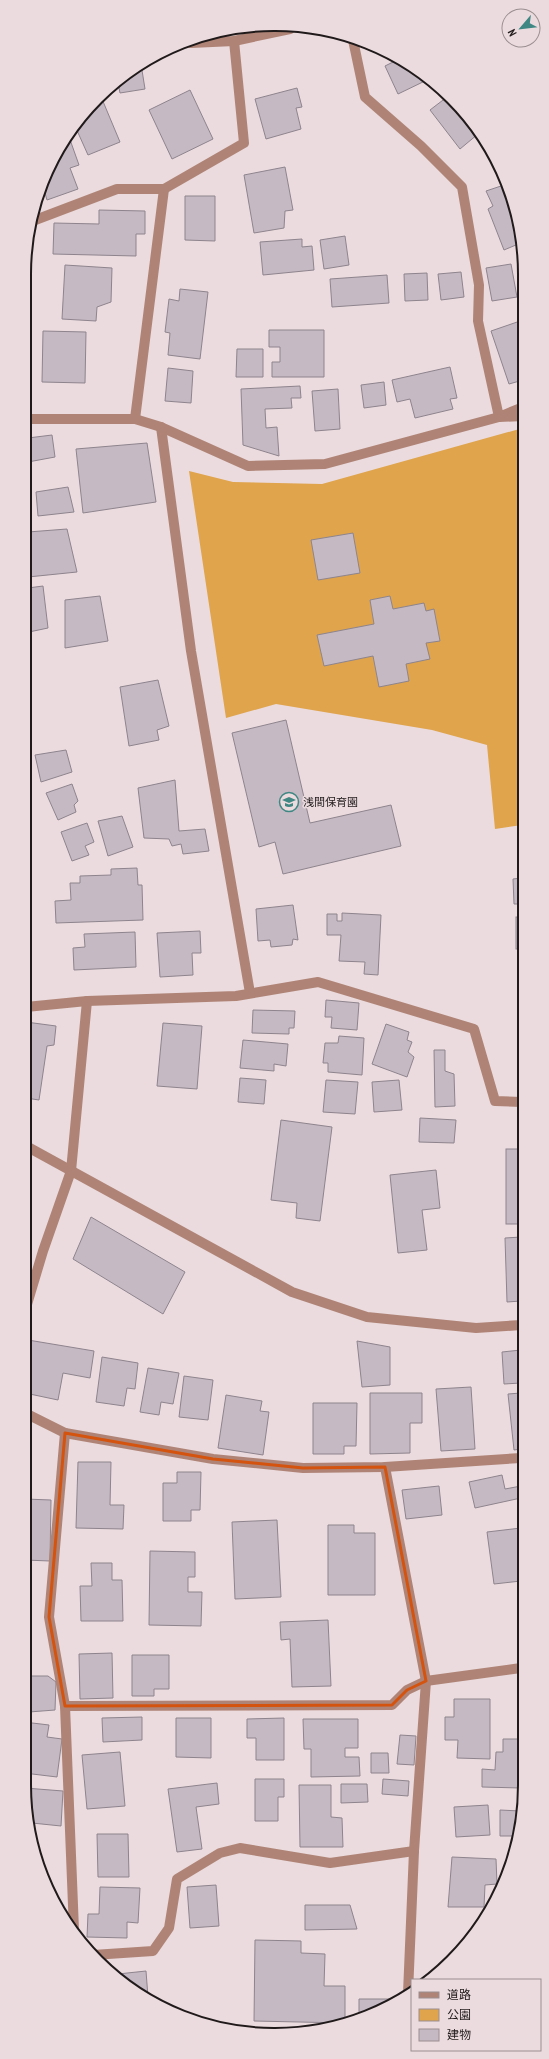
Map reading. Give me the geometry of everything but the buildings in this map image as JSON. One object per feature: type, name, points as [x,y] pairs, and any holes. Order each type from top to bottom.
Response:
[{"type":"street","points":[[200,43],[234,41],[279,31]]},
{"type":"street","points":[[37,219],[117,189],[164,189],[244,143],[234,41]]},
{"type":"street","points":[[354,44],[365,97],[421,146],[462,187],[479,285],[478,322],[499,417]]},
{"type":"street","points":[[135,419],[164,189]]},
{"type":"street","points":[[31,419],[135,419],[161,427],[248,466],[325,464],[499,417],[518,409]]},
{"type":"street","points":[[499,417],[518,416]]},
{"type":"street","points":[[161,427],[191,651],[250,993]]},
{"type":"street","points":[[31,1007],[87,1001],[236,996],[318,982],[474,1029],[495,1101],[518,1102]]},
{"type":"street","points":[[31,1291],[43,1251],[71,1171],[87,1001]]},
{"type":"street","points":[[31,1149],[292,1292],[367,1317],[476,1328],[518,1325]]},
{"type":"street","points":[[31,1416],[65,1433],[213,1459],[303,1468],[385,1467],[518,1458]]},
{"type":"street","points":[[65,1433],[49,1617],[65,1706],[74,1922]]},
{"type":"street","points":[[385,1467],[426,1681],[414,1851],[408,1988]]},
{"type":"street","points":[[65,1706],[392,1705],[407,1690],[426,1681],[518,1668]]},
{"type":"street","points":[[100,1954],[153,1951],[169,1928],[177,1879],[220,1853],[240,1848],[330,1863],[414,1851]]},
{"type":"highlighted area","points":[[65,1433],[213,1459],[303,1468],[385,1467],[426,1681],[407,1690],[392,1705],[65,1706],[49,1617]]},
{"type":"green space","points":[[518,429],[518,826],[495,829],[487,745],[432,730],[276,704],[226,718],[189,471],[233,482],[322,484]]},
{"type":"place","name":"浅間保育園","points":[[289,802]]}]
